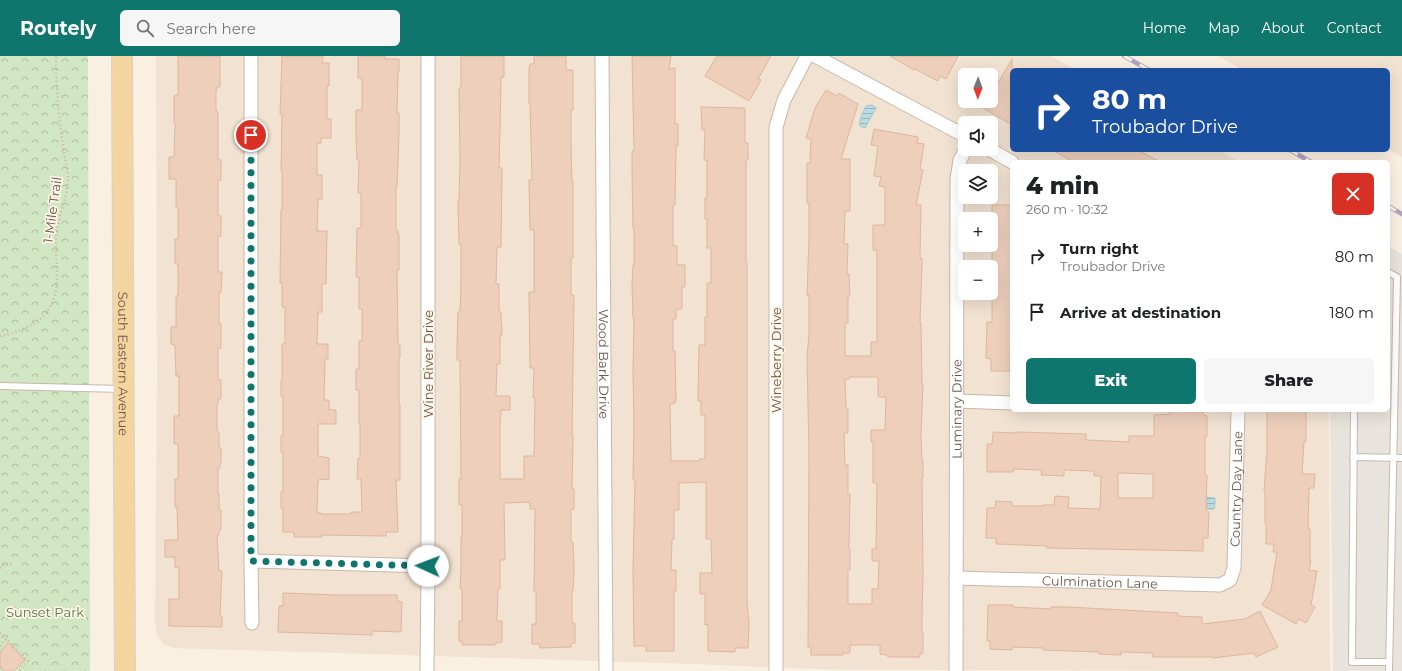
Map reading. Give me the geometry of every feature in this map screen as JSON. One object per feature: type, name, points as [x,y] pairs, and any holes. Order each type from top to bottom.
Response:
[{"type":"main road","name":"South Eastern Avenue","points":[[122,56],[125,671]]},
{"type":"street","points":[[251,56],[252,622]]},
{"type":"street","name":"Wine River Drive","points":[[427,671],[428,56]]},
{"type":"street","name":"Wood Bark Drive","points":[[602,56],[606,671]]},
{"type":"street","name":"Wineberry Drive","points":[[776,671],[776,127],[784,100],[807,56]]},
{"type":"street","points":[[815,56],[958,132]]},
{"type":"street","points":[[998,154],[1010,161]]},
{"type":"street","name":"Luminary Drive","points":[[956,671],[957,179],[960,160],[962,156]]},
{"type":"street","points":[[957,401],[1010,402]]},
{"type":"street","name":"Country Day Lane","points":[[1234,568],[1238,412]]},
{"type":"street","points":[[251,561],[428,566]]},
{"type":"street","name":"Culmination Lane","points":[[956,578],[1220,585],[1230,580],[1234,568]]},
{"type":"lane","points":[[1389,671],[1397,277],[1390,273]]},
{"type":"lane","points":[[0,386],[123,389]]},
{"type":"lane","points":[[1354,412],[1352,662],[1389,662]]},
{"type":"lane","points":[[1353,457],[1402,458]]},
{"type":"path","name":"1-Mile Trail","points":[[0,336],[12,334],[34,323],[44,315],[52,304],[56,291],[56,237],[58,218],[64,198],[68,175],[63,148],[56,87],[56,56]]},
{"type":"path","points":[[0,568],[5,564],[14,564]]},
{"type":"path","points":[[0,633],[28,661],[19,671]]},
{"type":"path","points":[[0,646],[6,639]]},
{"type":"path","points":[[0,668],[4,671]]},
{"type":"shaded area","points":[[156,56],[1051,56],[1072,68],[1010,68],[1010,152],[1222,152],[1236,160],[1010,160],[1010,412],[1329,412],[1330,671],[840,670],[174,648],[164,645],[157,635],[155,623],[157,378]]},
{"type":"shaded area","points":[[1218,56],[1402,56],[1402,157],[1390,151],[1390,68],[1239,68]]},
{"type":"shaded area","points":[[1390,247],[1402,254],[1402,671],[1333,671],[1330,412],[1390,412]]},
{"type":"green space","name":"Sunset Park","points":[[0,56],[88,56],[90,671],[0,671]]},
{"type":"water","points":[[872,105],[876,108],[865,128],[860,126],[861,118],[866,106]]},
{"type":"water","points":[[1204,497],[1215,498],[1214,509],[1207,509],[1207,504],[1193,504]]},
{"type":"building","points":[[178,56],[220,56],[220,87],[217,87],[216,91],[216,110],[218,113],[218,160],[221,160],[221,180],[218,180],[218,216],[221,216],[221,236],[218,236],[218,272],[222,272],[221,292],[219,292],[221,348],[218,348],[218,380],[221,380],[221,399],[218,399],[217,404],[217,430],[219,433],[219,448],[221,448],[221,463],[220,468],[218,468],[218,494],[219,510],[221,510],[221,530],[219,530],[219,535],[217,535],[219,571],[222,571],[220,614],[222,617],[222,627],[169,626],[169,599],[179,599],[179,567],[175,567],[175,557],[165,557],[165,540],[178,540],[177,507],[175,507],[175,479],[178,479],[178,444],[174,444],[174,416],[179,416],[179,376],[176,376],[175,345],[171,344],[171,327],[176,327],[176,296],[178,296],[178,264],[175,264],[175,239],[178,239],[178,207],[176,207],[176,179],[169,179],[169,157],[174,157],[174,96],[178,95]]},
{"type":"building","points":[[282,56],[323,56],[322,63],[329,63],[327,119],[331,119],[331,138],[321,138],[321,143],[317,143],[317,175],[322,175],[322,199],[318,199],[317,231],[327,231],[326,284],[322,284],[322,312],[318,312],[317,344],[328,344],[328,359],[325,359],[324,400],[329,400],[329,410],[336,410],[336,424],[318,424],[318,456],[329,458],[329,479],[318,480],[317,513],[321,514],[351,514],[351,512],[362,512],[361,479],[357,479],[358,458],[360,458],[360,424],[359,390],[356,390],[356,369],[359,369],[359,341],[362,341],[362,309],[359,309],[359,277],[356,277],[357,228],[361,228],[361,193],[358,193],[359,160],[357,160],[356,110],[362,110],[362,78],[358,78],[358,56],[385,56],[385,59],[399,59],[397,113],[399,113],[399,134],[396,186],[396,230],[398,230],[399,234],[399,270],[397,270],[398,345],[400,345],[400,480],[396,480],[398,532],[386,532],[386,536],[322,535],[322,537],[294,537],[294,532],[283,532],[281,492],[283,492],[283,452],[281,452],[281,436],[283,436],[283,396],[281,396],[281,380],[282,344],[285,344],[285,307],[282,307],[282,283],[280,283],[282,114],[280,114]]},
{"type":"building","points":[[461,56],[504,56],[504,77],[501,77],[499,168],[502,168],[501,247],[497,247],[496,284],[499,284],[499,312],[501,312],[502,332],[500,336],[500,364],[497,364],[496,396],[510,396],[510,410],[501,410],[500,479],[524,479],[524,456],[534,456],[535,398],[533,398],[534,368],[530,368],[529,292],[534,292],[534,230],[530,230],[529,180],[532,180],[529,68],[530,64],[534,64],[534,56],[566,56],[566,70],[573,70],[571,147],[573,182],[573,258],[571,258],[571,295],[574,295],[572,489],[574,489],[574,509],[571,509],[571,542],[573,542],[574,571],[572,591],[572,623],[575,623],[575,643],[571,643],[571,647],[540,648],[539,644],[532,644],[532,624],[536,624],[536,591],[534,591],[535,509],[530,509],[530,502],[504,503],[505,560],[500,560],[500,589],[498,589],[497,621],[502,621],[502,642],[495,643],[495,645],[462,645],[462,641],[459,641],[459,621],[462,621],[462,589],[460,589],[462,505],[459,505],[459,479],[461,479],[460,360],[457,360],[457,347],[458,312],[460,312],[461,284],[461,244],[459,244],[458,201],[460,163],[459,88],[461,88]]},
{"type":"building","points":[[632,56],[671,56],[669,69],[675,68],[675,124],[678,124],[678,146],[676,146],[675,205],[673,205],[673,246],[677,246],[677,265],[685,265],[685,287],[682,287],[682,309],[676,309],[676,319],[673,319],[676,402],[674,402],[674,404],[670,404],[671,461],[699,461],[699,459],[705,459],[705,415],[701,415],[701,401],[698,401],[699,345],[705,345],[707,283],[711,283],[711,248],[707,248],[705,198],[707,198],[707,160],[704,160],[705,130],[702,130],[701,107],[745,108],[745,143],[748,143],[748,160],[746,160],[746,263],[747,604],[749,624],[748,648],[735,648],[735,652],[708,651],[708,624],[705,625],[705,594],[700,594],[700,573],[712,573],[711,539],[706,539],[706,482],[679,483],[679,510],[674,510],[674,539],[672,539],[671,570],[676,570],[676,591],[674,591],[674,651],[646,651],[646,646],[634,646],[633,570],[635,480],[633,480],[634,318],[632,285],[634,265],[634,229],[632,151],[634,151]]},
{"type":"building","points":[[717,56],[771,56],[758,79],[761,80],[749,101],[705,76]]},
{"type":"building","points":[[890,56],[958,56],[946,79],[940,76],[938,81],[915,69],[914,70]]},
{"type":"building","points":[[1012,59],[1012,68],[1010,68],[1010,124],[983,108],[998,108],[998,83]]},
{"type":"building","points":[[826,90],[837,96],[839,93],[858,104],[841,159],[850,159],[850,211],[845,211],[844,244],[848,244],[847,274],[849,274],[850,296],[848,296],[848,323],[845,323],[845,356],[871,356],[871,342],[877,342],[877,250],[873,250],[873,225],[885,225],[885,187],[879,186],[881,177],[874,176],[878,146],[871,145],[874,129],[918,137],[917,143],[924,144],[920,169],[923,170],[916,205],[921,205],[920,258],[922,258],[920,323],[923,384],[921,435],[923,461],[923,653],[920,653],[920,657],[888,657],[887,655],[880,654],[880,645],[850,645],[850,653],[843,653],[843,655],[811,655],[811,647],[808,647],[809,453],[807,356],[809,335],[809,295],[807,295],[809,203],[807,203],[807,163],[810,163],[811,139],[806,138],[815,108]],"holes":[[[849,377],[878,377],[878,397],[886,397],[885,430],[871,430],[871,442],[873,442],[873,483],[877,483],[876,549],[872,549],[872,561],[879,561],[878,589],[872,589],[872,604],[848,604],[848,570],[850,570],[850,494],[848,494],[848,465],[845,465],[844,433],[848,433],[848,409],[846,409],[845,379],[849,379]]]},
{"type":"building","points":[[1056,152],[1142,152],[1156,160],[1070,160]]},
{"type":"building","points":[[992,205],[1010,205],[1010,371],[991,371],[991,359],[986,358],[987,322],[992,322],[992,300],[998,300],[998,260],[992,260],[992,252],[998,252],[998,212],[992,212]]},
{"type":"building","points":[[1170,412],[1203,412],[1203,415],[1207,416],[1207,436],[1205,436],[1205,475],[1207,475],[1206,512],[1209,512],[1208,538],[1203,538],[1203,551],[1047,548],[1047,546],[996,544],[996,538],[986,538],[987,508],[995,508],[996,501],[1012,502],[1012,506],[1043,506],[1054,505],[1055,496],[1069,497],[1068,508],[1100,509],[1101,476],[1094,476],[1094,471],[1064,470],[1064,476],[1041,475],[1042,470],[1013,469],[1013,472],[987,472],[987,444],[992,444],[993,432],[1086,434],[1086,440],[1129,442],[1129,436],[1154,436],[1154,415],[1170,414]],"holes":[[[1118,473],[1153,474],[1153,498],[1118,498]]]},
{"type":"building","points":[[1267,412],[1306,412],[1306,442],[1304,442],[1302,474],[1315,474],[1314,488],[1309,488],[1308,529],[1310,529],[1311,561],[1309,570],[1317,571],[1311,605],[1315,607],[1306,623],[1299,619],[1296,624],[1262,605],[1271,590],[1277,552],[1273,552],[1274,544],[1266,544],[1264,491],[1267,450]]},
{"type":"building","points":[[283,593],[397,595],[397,601],[402,602],[401,632],[372,631],[372,635],[278,632],[279,606],[283,606]]},
{"type":"building","points":[[988,605],[1013,605],[1013,607],[1051,609],[1051,607],[1068,607],[1178,613],[1178,616],[1202,617],[1202,624],[1245,619],[1260,611],[1278,647],[1256,657],[1254,653],[1213,658],[1153,657],[1153,653],[1121,652],[1121,655],[1099,654],[1099,652],[1043,650],[1043,648],[1012,647],[1012,650],[990,649],[990,641],[987,641]]},
{"type":"building","points":[[8,643],[25,660],[14,671],[4,671],[0,667],[0,652]]},
{"type":"railway","points":[[1124,56],[1145,68]]},
{"type":"railway","points":[[1294,152],[1308,160]]},
{"type":"railway","points":[[1390,207],[1402,214]]},
{"type":"route","points":[[251,135],[251,561],[428,566]]}]
